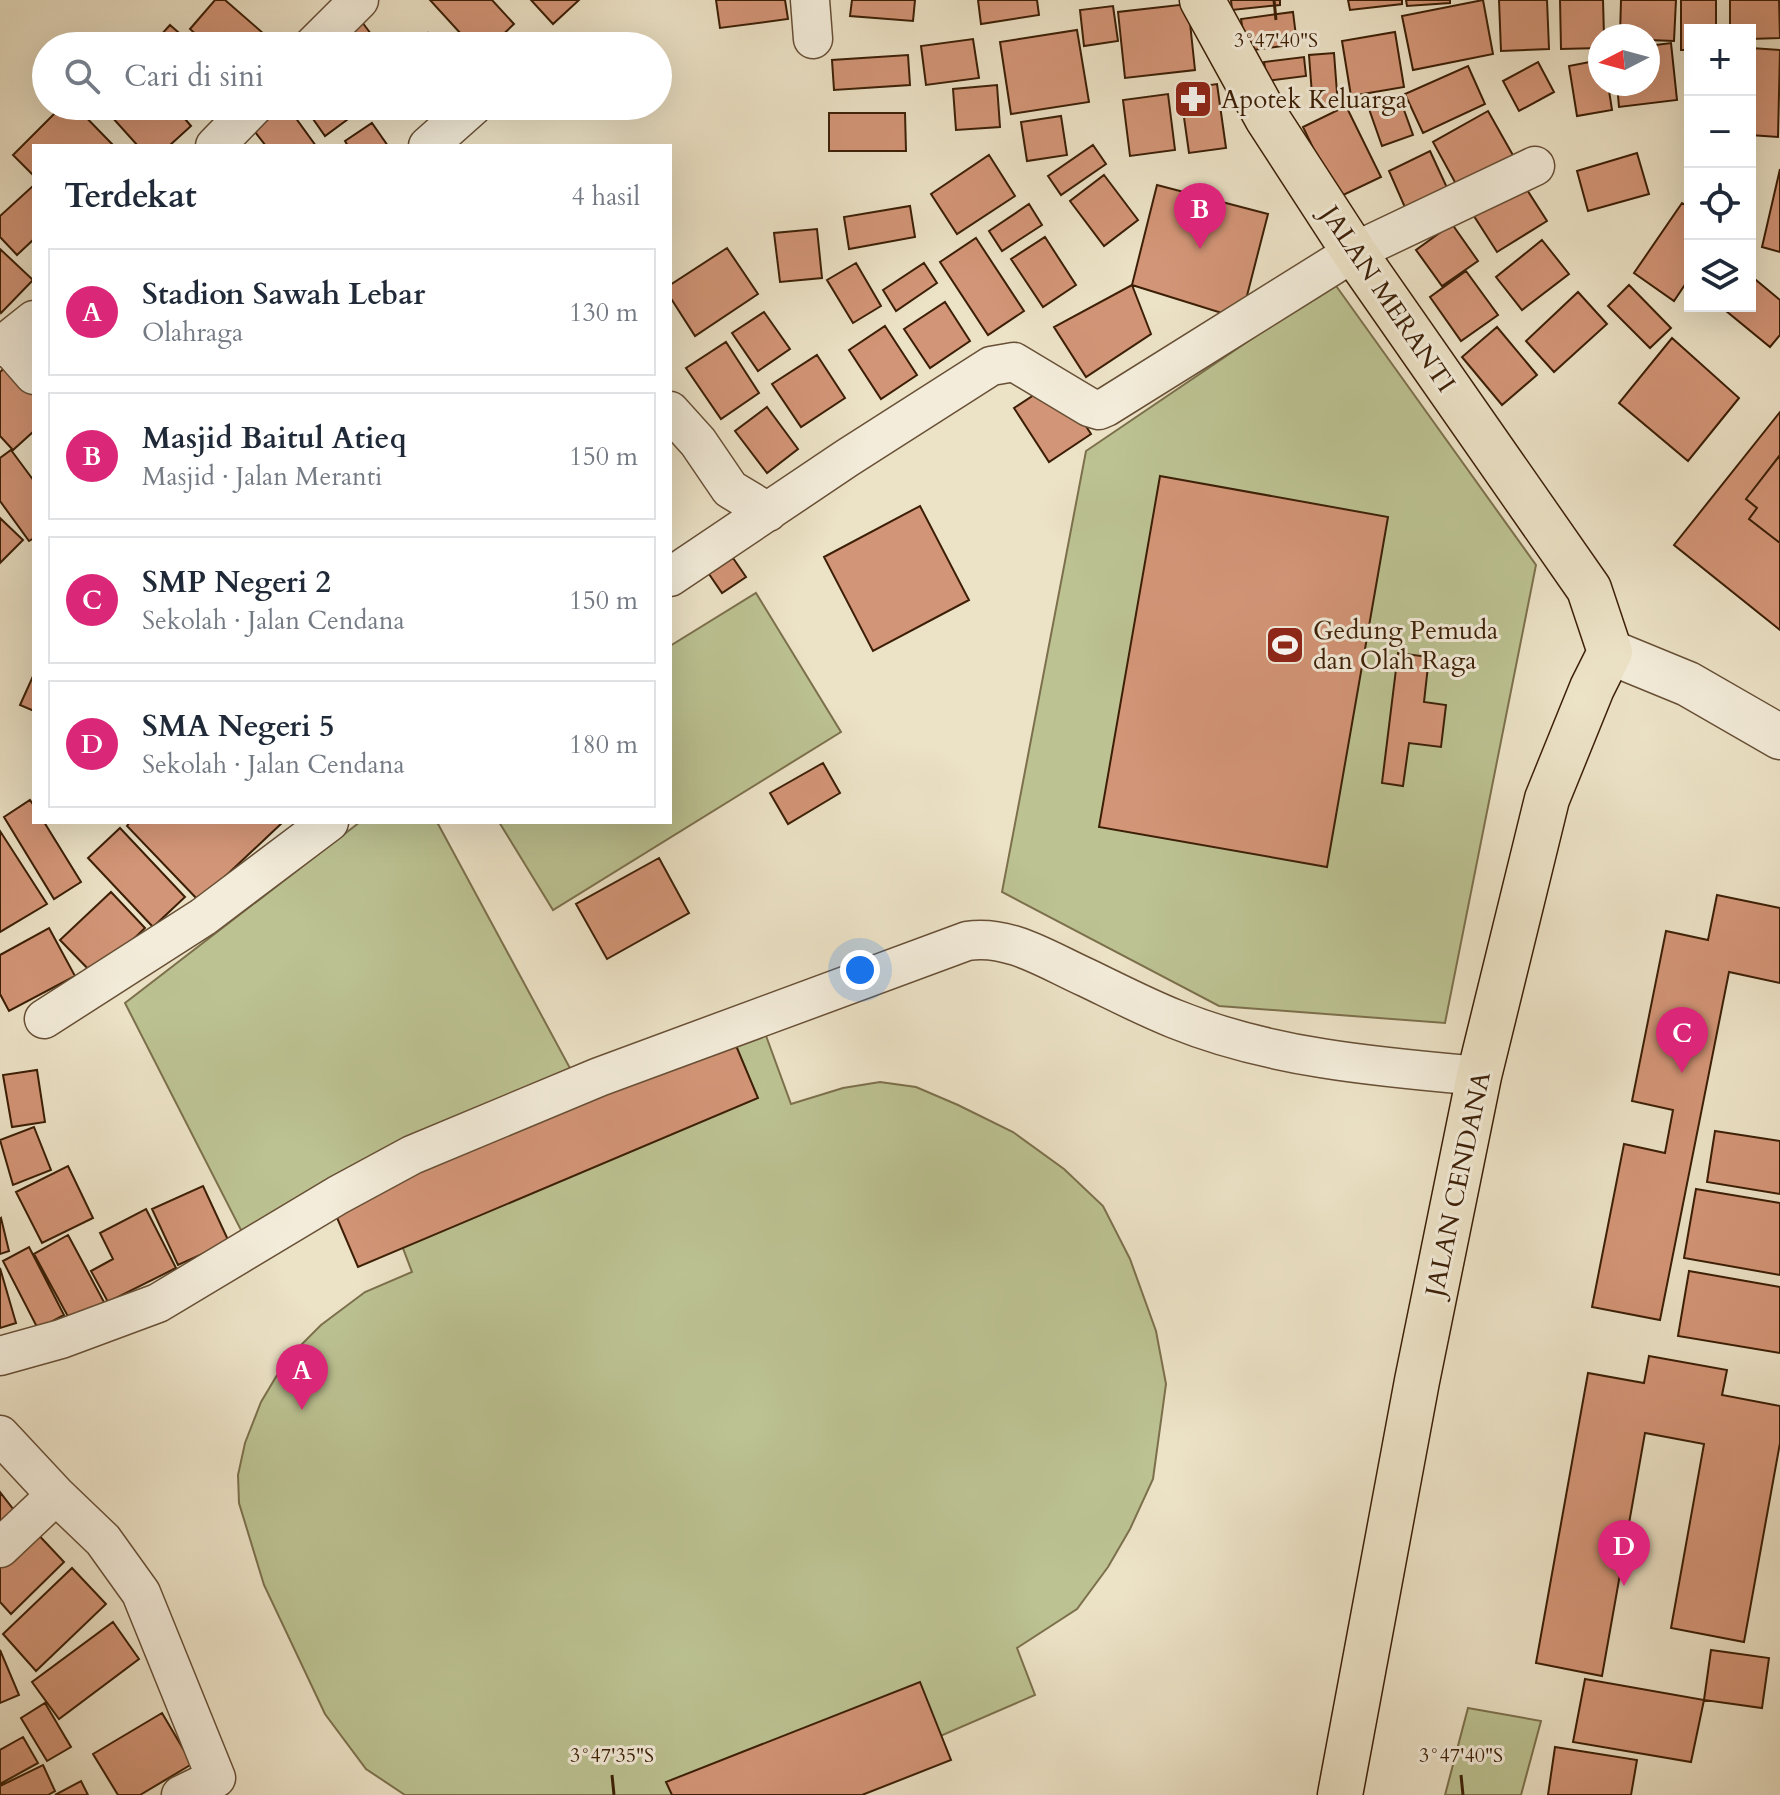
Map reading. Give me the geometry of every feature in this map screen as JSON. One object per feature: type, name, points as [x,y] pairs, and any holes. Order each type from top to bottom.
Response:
[{"type":"main road","name":"JALAN MERANTI","points":[[1202,0],[1267,118],[1354,252],[1589,589],[1610,652]]},
{"type":"main road","name":"JALAN CENDANA","points":[[1340,1795],[1417,1381],[1479,1076],[1547,799],[1610,652]]},
{"type":"street","points":[[327,32],[359,0]]},
{"type":"street","points":[[810,0],[813,39]]},
{"type":"street","points":[[217,144],[240,120]]},
{"type":"street","points":[[430,144],[457,120]]},
{"type":"street","points":[[672,576],[991,366],[1014,362],[1099,410],[1354,252],[1535,166]]},
{"type":"street","points":[[14,337],[32,371]]},
{"type":"street","points":[[672,413],[698,442],[730,489],[768,512]]},
{"type":"street","points":[[1610,652],[1688,684],[1780,737]]},
{"type":"street","points":[[44,1019],[203,917],[326,824]]},
{"type":"street","points":[[0,1356],[61,1339],[158,1303],[338,1195],[412,1155],[599,1077],[967,941],[991,939],[1018,947],[1176,1019],[1232,1038],[1358,1064],[1479,1076]]},
{"type":"street","points":[[0,1435],[103,1540],[141,1593],[216,1778],[181,1795]]},
{"type":"street","points":[[0,1548],[56,1495]]},
{"type":"green space","name":"Gedung Pemuda dan Olah Raga","points":[[1334,283],[1536,565],[1445,1023],[1219,1006],[1002,892],[1086,451]]},
{"type":"green space","points":[[756,593],[841,732],[553,910],[500,824],[672,824],[672,645]]},
{"type":"green space","points":[[357,824],[438,824],[571,1070],[243,1234],[125,1003]]},
{"type":"green space","points":[[765,1033],[791,1104],[843,1088],[880,1082],[916,1087],[1013,1132],[1064,1169],[1103,1206],[1130,1259],[1156,1331],[1166,1384],[1153,1479],[1130,1529],[1108,1567],[1077,1609],[1017,1648],[1035,1695],[804,1795],[405,1795],[366,1769],[325,1714],[264,1585],[239,1503],[238,1475],[245,1443],[261,1402],[286,1360],[321,1325],[365,1292],[412,1272],[382,1193]]},
{"type":"green space","points":[[1468,1708],[1541,1721],[1521,1795],[1445,1795]]},
{"type":"building","points":[[215,0],[225,0],[262,32],[193,32],[190,29]]},
{"type":"building","points":[[430,0],[492,0],[514,24],[506,32],[459,32]]},
{"type":"building","points":[[531,0],[579,0],[553,24]]},
{"type":"building","points":[[716,0],[785,0],[788,19],[720,28]]},
{"type":"building","points":[[852,0],[915,0],[913,21],[850,16]]},
{"type":"building","points":[[978,0],[1037,0],[1039,15],[981,24]]},
{"type":"building","points":[[1231,0],[1280,0],[1280,5],[1232,10]]},
{"type":"building","points":[[1348,0],[1402,0],[1402,4],[1350,10]]},
{"type":"building","points":[[1406,0],[1450,0],[1450,3],[1407,6]]},
{"type":"building","points":[[1483,0],[1493,54],[1413,70],[1402,16]]},
{"type":"building","points":[[1499,0],[1547,0],[1549,49],[1501,51]]},
{"type":"building","points":[[1560,0],[1603,0],[1604,24],[1588,24],[1588,48],[1561,49]]},
{"type":"building","points":[[1621,0],[1676,0],[1674,41],[1660,40],[1660,24],[1620,24]]},
{"type":"building","points":[[1681,0],[1716,0],[1716,24],[1684,24],[1684,50],[1681,50]]},
{"type":"building","points":[[1730,0],[1779,0],[1780,38],[1756,39],[1756,24],[1730,24]]},
{"type":"building","points":[[1188,4],[1195,70],[1125,78],[1118,12]]},
{"type":"building","points":[[1113,6],[1118,41],[1084,46],[1080,10]]},
{"type":"building","points":[[1293,12],[1297,44],[1246,51],[1241,19]]},
{"type":"building","points":[[362,22],[370,32],[348,32]]},
{"type":"building","points":[[170,25],[178,32],[164,32]]},
{"type":"building","points":[[1077,30],[1089,102],[1011,114],[1000,42]]},
{"type":"building","points":[[1395,32],[1404,87],[1351,96],[1342,41]]},
{"type":"building","points":[[973,39],[979,78],[926,85],[921,46]]},
{"type":"building","points":[[1671,43],[1677,100],[1619,107],[1618,96],[1660,96],[1660,44]]},
{"type":"building","points":[[1756,48],[1780,50],[1778,137],[1756,135]]},
{"type":"building","points":[[1334,53],[1338,106],[1313,108],[1309,55]]},
{"type":"building","points":[[908,55],[910,85],[834,90],[832,60]]},
{"type":"building","points":[[1304,57],[1306,76],[1267,81],[1264,62]]},
{"type":"building","points":[[1538,62],[1554,92],[1519,111],[1503,81]]},
{"type":"building","points":[[1588,62],[1588,96],[1610,96],[1612,110],[1577,116],[1569,66]]},
{"type":"building","points":[[1468,66],[1485,104],[1423,133],[1405,94]]},
{"type":"building","points":[[1217,84],[1226,148],[1189,153],[1180,89]]},
{"type":"building","points":[[997,85],[1000,127],[956,130],[953,89]]},
{"type":"building","points":[[1168,94],[1175,150],[1130,156],[1123,100]]},
{"type":"building","points":[[1400,99],[1413,135],[1382,146],[1369,109]]},
{"type":"building","points":[[1346,106],[1381,177],[1337,198],[1303,127]]},
{"type":"building","points":[[1488,111],[1518,164],[1462,195],[1433,142]]},
{"type":"building","points":[[829,113],[905,113],[906,151],[829,151]]},
{"type":"building","points":[[1061,116],[1067,155],[1027,161],[1021,122]]},
{"type":"building","points":[[48,120],[89,120],[112,144],[32,144],[32,174],[13,155]]},
{"type":"building","points":[[115,120],[186,120],[191,126],[171,144],[136,144]]},
{"type":"building","points":[[263,120],[297,120],[315,144],[264,144],[252,128]]},
{"type":"building","points":[[314,120],[347,120],[325,136]]},
{"type":"building","points":[[372,123],[387,144],[347,144],[345,141]]},
{"type":"building","points":[[1093,145],[1106,164],[1061,195],[1048,176]]},
{"type":"building","points":[[1430,151],[1449,192],[1407,212],[1389,171]]},
{"type":"building","points":[[1637,153],[1649,194],[1588,211],[1577,171]]},
{"type":"building","points":[[989,155],[1015,196],[957,234],[931,194]]},
{"type":"building","points":[[1780,169],[1780,252],[1762,247]]},
{"type":"building","points":[[1104,175],[1138,220],[1104,246],[1070,201]]},
{"type":"building","points":[[1522,182],[1547,221],[1497,252],[1472,213]]},
{"type":"building","points":[[1157,185],[1268,214],[1241,319],[1132,285]]},
{"type":"building","points":[[32,187],[32,241],[17,255],[0,237],[0,216]]},
{"type":"building","points":[[1029,204],[1042,225],[1002,251],[989,231]]},
{"type":"building","points":[[1684,204],[1684,286],[1674,301],[1634,273]]},
{"type":"building","points":[[910,206],[915,237],[849,249],[844,217]]},
{"type":"building","points":[[1452,224],[1478,261],[1442,286],[1416,250]]},
{"type":"building","points":[[817,229],[822,278],[780,282],[774,233]]},
{"type":"building","points":[[1045,237],[1076,285],[1043,307],[1011,259]]},
{"type":"building","points":[[976,238],[1024,311],[988,335],[940,262]]},
{"type":"building","points":[[1542,240],[1569,274],[1522,310],[1496,277]]},
{"type":"building","points":[[727,248],[758,294],[695,336],[672,300],[672,284]]},
{"type":"building","points":[[0,249],[32,281],[0,311]]},
{"type":"building","points":[[856,263],[881,306],[853,323],[827,280]]},
{"type":"building","points":[[924,263],[937,283],[896,311],[883,290]]},
{"type":"building","points":[[1466,271],[1498,315],[1461,341],[1430,297]]},
{"type":"building","points":[[1756,280],[1780,300],[1780,335],[1770,347],[1727,312],[1756,312]]},
{"type":"building","points":[[1132,285],[1151,334],[1086,377],[1054,327]]},
{"type":"building","points":[[1629,285],[1671,328],[1650,348],[1608,306]]},
{"type":"building","points":[[1578,292],[1607,324],[1554,372],[1526,341]]},
{"type":"building","points":[[945,302],[970,341],[930,368],[904,329]]},
{"type":"building","points":[[764,312],[790,349],[758,371],[732,333]]},
{"type":"building","points":[[885,326],[917,375],[881,399],[849,350]]},
{"type":"building","points":[[1497,327],[1537,375],[1502,405],[1462,357]]},
{"type":"building","points":[[1672,338],[1739,398],[1688,461],[1619,403]]},
{"type":"building","points":[[726,342],[759,393],[721,419],[686,368]]},
{"type":"building","points":[[817,355],[845,398],[801,427],[772,384]]},
{"type":"building","points":[[12,361],[32,383],[32,433],[13,450],[0,436],[0,372]]},
{"type":"building","points":[[1040,391],[1066,395],[1091,434],[1049,462],[1014,408]]},
{"type":"building","points":[[767,407],[798,449],[767,473],[735,431]]},
{"type":"building","points":[[1780,412],[1780,630],[1674,545]]},
{"type":"building","points":[[11,450],[32,478],[32,539],[29,541],[0,501],[0,458]]},
{"type":"building","points":[[1780,455],[1780,543],[1749,519],[1757,508],[1746,499]]},
{"type":"building","points":[[1160,476],[1388,517],[1327,867],[1099,827]]},
{"type":"building","points":[[920,506],[969,600],[873,651],[824,557]]},
{"type":"building","points":[[0,518],[23,540],[0,563]]},
{"type":"building","points":[[733,558],[746,577],[722,593],[709,574]]},
{"type":"building","points":[[1398,653],[1429,657],[1424,702],[1446,705],[1441,747],[1409,743],[1403,786],[1382,783]]},
{"type":"building","points":[[32,678],[32,710],[20,705]]},
{"type":"building","points":[[823,763],[840,793],[788,824],[770,793]]},
{"type":"building","points":[[30,800],[32,824],[45,824],[81,882],[54,899],[4,817]]},
{"type":"building","points":[[128,824],[281,824],[199,901],[127,826]]},
{"type":"building","points":[[120,828],[185,897],[153,927],[88,858]]},
{"type":"building","points":[[0,831],[47,904],[0,932]]},
{"type":"building","points":[[659,858],[689,913],[607,959],[576,904]]},
{"type":"building","points":[[111,892],[145,928],[95,976],[60,940]]},
{"type":"building","points":[[1717,895],[1780,908],[1780,983],[1729,972],[1660,1320],[1592,1307],[1624,1144],[1665,1153],[1673,1110],[1632,1101],[1666,931],[1708,940]]},
{"type":"building","points":[[49,928],[75,976],[9,1011],[0,994],[0,955]]},
{"type":"building","points":[[732,1036],[758,1098],[358,1267],[332,1206]]},
{"type":"building","points":[[37,1070],[45,1122],[12,1127],[3,1075]]},
{"type":"building","points":[[34,1127],[51,1170],[13,1185],[0,1140]]},
{"type":"building","points":[[1715,1131],[1780,1141],[1780,1194],[1707,1182]]},
{"type":"building","points":[[68,1166],[93,1218],[42,1243],[16,1192]]},
{"type":"building","points":[[203,1186],[229,1242],[178,1265],[152,1209]]},
{"type":"building","points":[[1696,1189],[1780,1203],[1780,1275],[1684,1258]]},
{"type":"building","points":[[146,1209],[176,1268],[108,1302],[91,1271],[113,1259],[100,1233]]},
{"type":"building","points":[[0,1219],[9,1251],[0,1254]]},
{"type":"building","points":[[68,1235],[105,1304],[71,1322],[34,1254]]},
{"type":"building","points":[[29,1247],[64,1315],[38,1329],[3,1261]]},
{"type":"building","points":[[0,1268],[16,1323],[0,1328]]},
{"type":"building","points":[[1689,1271],[1780,1287],[1780,1353],[1678,1336]]},
{"type":"building","points":[[1649,1356],[1727,1370],[1722,1395],[1780,1406],[1780,1443],[1744,1642],[1671,1628],[1704,1444],[1645,1433],[1602,1676],[1536,1663],[1588,1373],[1644,1383]]},
{"type":"building","points":[[0,1492],[24,1523],[0,1542]]},
{"type":"building","points":[[32,1528],[64,1562],[11,1614],[0,1602],[0,1559]]},
{"type":"building","points":[[72,1568],[106,1604],[36,1671],[3,1634]]},
{"type":"building","points":[[113,1622],[139,1659],[59,1719],[32,1682]]},
{"type":"building","points":[[0,1650],[19,1695],[0,1703]]},
{"type":"building","points":[[1711,1650],[1769,1658],[1762,1708],[1704,1700]]},
{"type":"building","points":[[1585,1679],[1704,1700],[1691,1762],[1573,1742]]},
{"type":"building","points":[[920,1682],[951,1760],[862,1795],[672,1795],[666,1782]]},
{"type":"building","points":[[45,1703],[71,1747],[47,1761],[21,1718]]},
{"type":"building","points":[[162,1713],[192,1764],[140,1795],[118,1795],[93,1754]]},
{"type":"building","points":[[23,1737],[38,1763],[0,1784],[0,1750]]},
{"type":"building","points":[[1555,1747],[1637,1760],[1631,1795],[1548,1795]]},
{"type":"building","points":[[43,1765],[55,1791],[48,1795],[0,1795],[0,1786]]},
{"type":"building","points":[[81,1781],[88,1795],[55,1795]]},
{"type":"place","name":"Apotek Keluarga","points":[[1193,99]]},
{"type":"place","name":"Masjid Baitul Atieq","points":[[1200,249]]},
{"type":"place","name":"Gedung Pemuda dan Olah Raga","points":[[1285,645]]},
{"type":"place","name":"SMP Negeri 2","points":[[1682,1073]]},
{"type":"place","name":"Stadion Sawah Lebar","points":[[302,1410]]},
{"type":"place","name":"SMA Negeri 5","points":[[1624,1586]]}]
